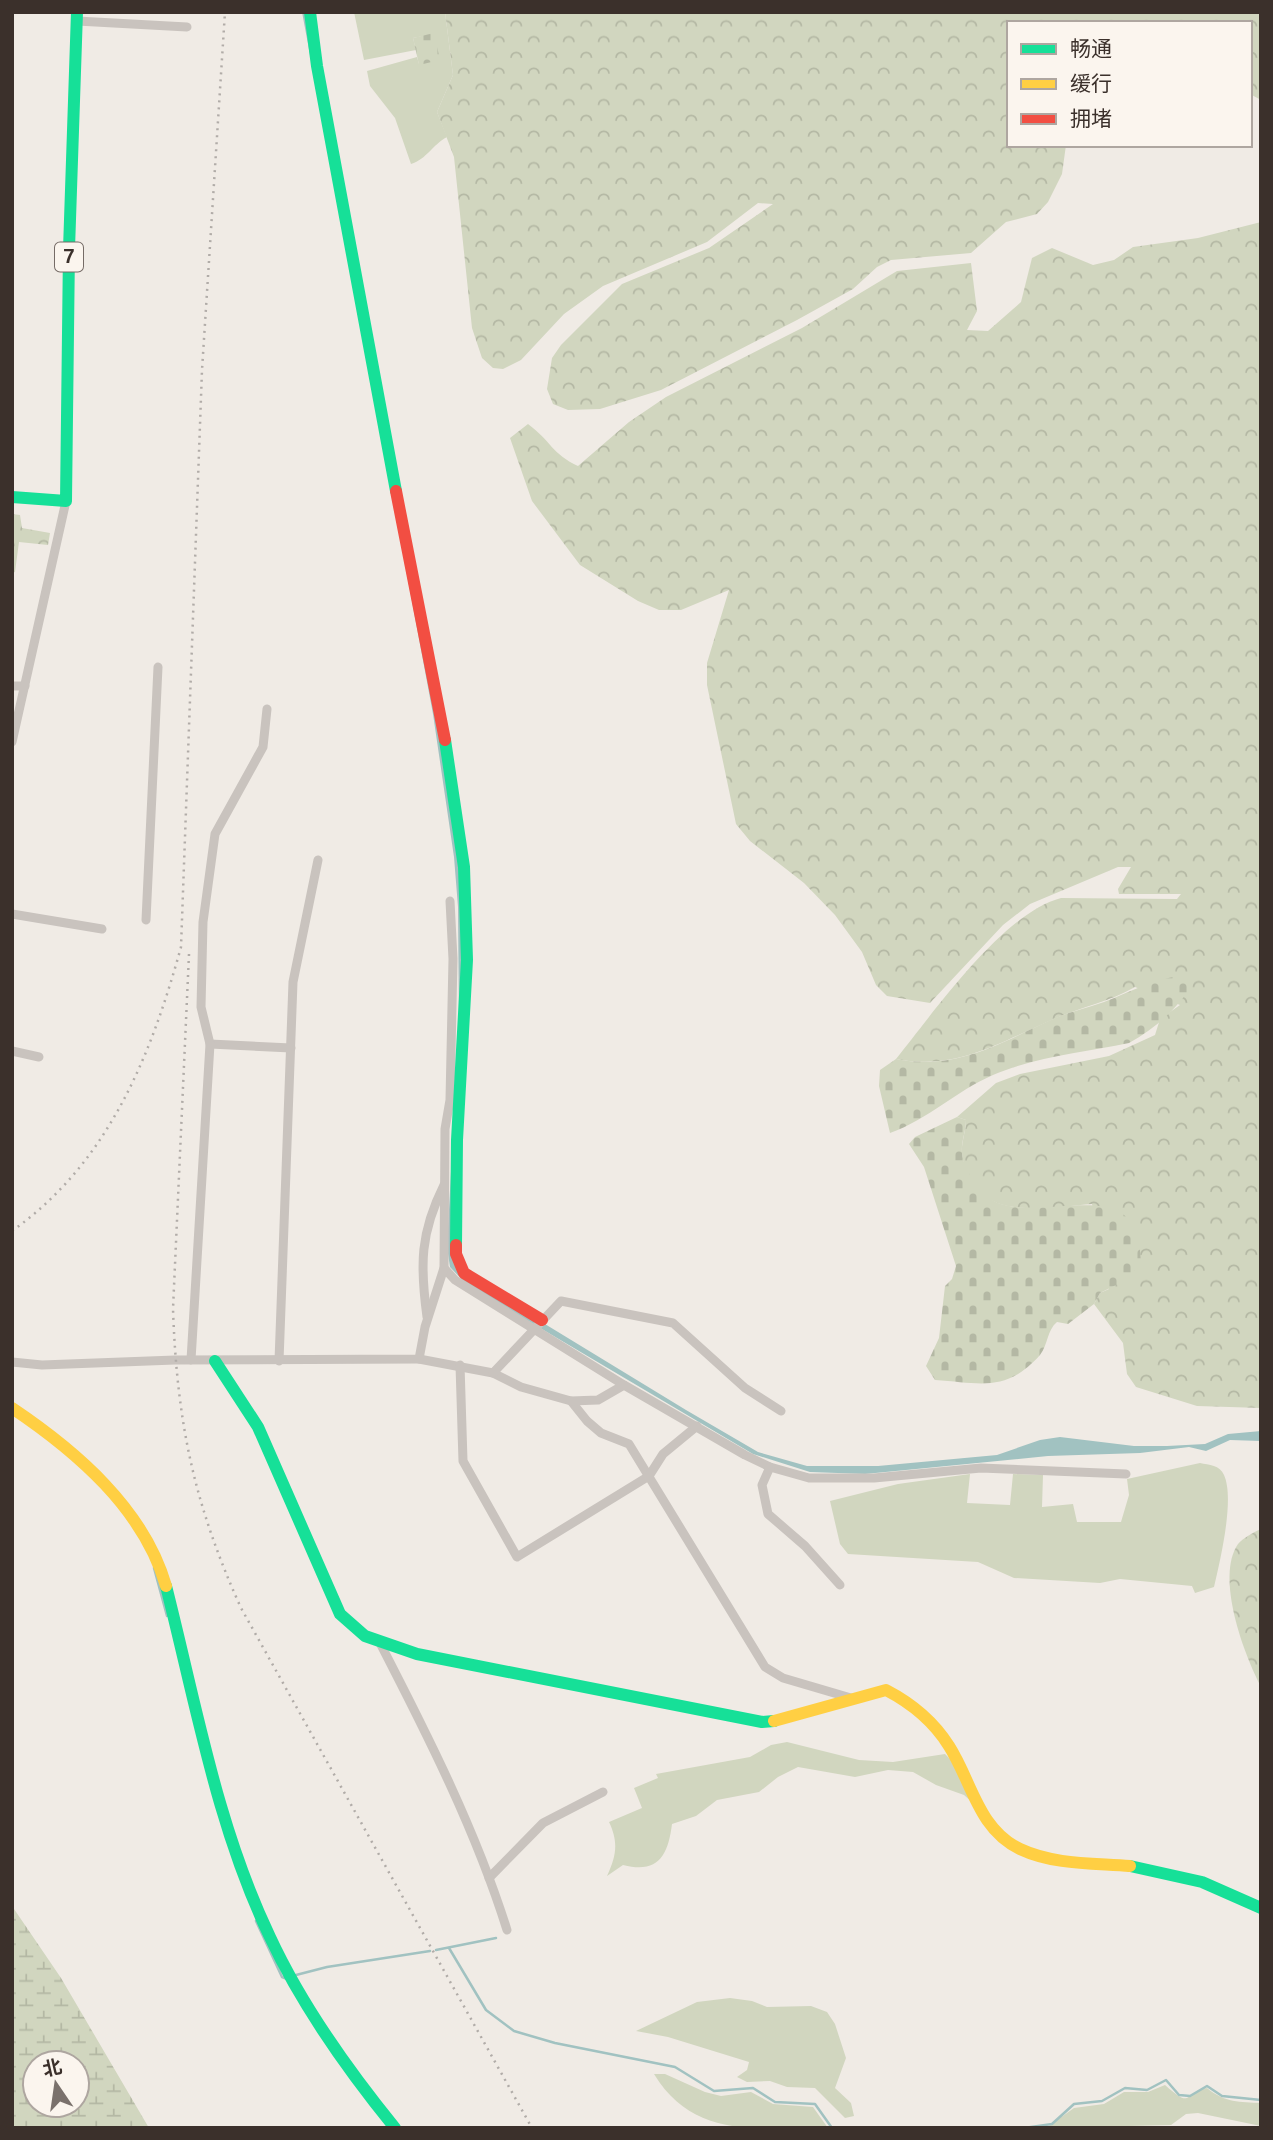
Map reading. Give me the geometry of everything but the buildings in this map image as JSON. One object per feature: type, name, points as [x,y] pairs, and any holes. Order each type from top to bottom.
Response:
[{"type":"street","points":[[310,12],[317,66],[394,480],[437,690],[464,867],[467,960],[457,1140],[456,1254],[464,1273],[624,1385],[770,1467],[809,1478],[845,1479],[981,1468],[1126,1474]]},
{"type":"street","points":[[77,17],[187,27]]},
{"type":"street","name":"7","points":[[66,501],[77,17]]},
{"type":"street","points":[[12,497],[66,501],[12,742]]},
{"type":"street","points":[[146,920],[158,667]]},
{"type":"street","points":[[12,687],[25,686]]},
{"type":"street","points":[[191,1360],[210,1044],[201,1007],[202,936],[215,834],[263,747],[267,709]]},
{"type":"street","points":[[279,1361],[293,982],[318,860]]},
{"type":"street","points":[[419,1359],[444,1268],[453,959],[450,901]]},
{"type":"street","points":[[12,914],[102,929]]},
{"type":"street","points":[[210,1044],[291,1048]]},
{"type":"street","points":[[12,1051],[39,1057]]},
{"type":"street","points":[[428,1319],[422,1276],[425,1229],[445,1184]]},
{"type":"street","points":[[444,1268],[455,1280],[539,1324]]},
{"type":"street","points":[[493,1373],[561,1301],[673,1323],[745,1388],[781,1411]]},
{"type":"street","points":[[12,1362],[42,1365],[191,1360],[419,1359],[460,1364],[493,1373],[522,1387],[571,1401],[598,1400],[624,1385]]},
{"type":"street","points":[[215,1361],[258,1427],[340,1614],[355,1631],[380,1643],[417,1654],[762,1722],[797,1717],[851,1698],[886,1690],[910,1705],[954,1752],[989,1827],[1031,1854],[1159,1871],[1231,1893],[1261,1908]]},
{"type":"street","points":[[460,1364],[463,1461],[517,1557],[649,1476],[663,1454],[697,1426]]},
{"type":"street","points":[[571,1401],[601,1433],[629,1444],[765,1667],[783,1678],[851,1698]]},
{"type":"street","points":[[12,1408],[65,1448],[88,1471],[119,1504],[153,1550],[219,1792],[257,1909],[297,1985],[342,2057],[395,2128]]},
{"type":"street","points":[[770,1467],[762,1485],[768,1514],[805,1546],[840,1585]]},
{"type":"street","points":[[380,1643],[429,1739],[489,1878],[507,1930]]},
{"type":"street","points":[[489,1878],[543,1823],[603,1792]]},
{"type":"green space","points":[[354,12],[445,12],[453,75],[437,112],[447,137],[411,164],[395,118],[370,86],[367,71],[417,57],[419,64],[434,34],[413,38],[416,50],[364,60]]},
{"type":"green space","points":[[445,12],[1261,12],[1261,100],[1252,95],[1252,21],[1007,21],[1007,147],[1066,147],[1062,174],[1048,202],[1037,214],[1006,222],[971,253],[891,260],[877,267],[853,289],[661,390],[600,409],[568,410],[553,404],[547,389],[552,358],[561,345],[622,284],[709,248],[773,204],[758,203],[707,242],[603,286],[564,314],[521,360],[503,369],[493,368],[482,358],[472,328],[454,157],[437,112],[453,75]]},
{"type":"green space","points":[[434,33],[440,60],[419,65],[413,38]]},
{"type":"green space","points":[[1261,222],[1261,1408],[1197,1406],[1136,1387],[1127,1374],[1123,1343],[1094,1304],[1100,1293],[1109,1289],[1092,1204],[1031,1208],[1011,1207],[993,1201],[979,1191],[968,1176],[962,1153],[966,1120],[957,1117],[996,1083],[1020,1074],[1109,1056],[1155,1035],[1160,1019],[1180,1005],[1135,987],[997,1045],[959,1058],[918,1062],[896,1059],[971,966],[1016,923],[1039,907],[1061,898],[1177,899],[1181,894],[1119,894],[1118,889],[1131,867],[1118,867],[1030,904],[1003,925],[930,1003],[887,996],[876,985],[862,952],[835,915],[804,883],[750,841],[736,824],[707,685],[707,663],[729,590],[681,610],[659,610],[638,601],[580,565],[532,501],[510,438],[528,424],[562,457],[578,466],[629,422],[666,397],[802,328],[897,271],[971,263],[977,311],[967,330],[988,331],[1021,302],[1032,258],[1052,248],[1093,265],[1114,260],[1133,247],[1198,238]]},
{"type":"green space","points":[[12,514],[20,515],[22,528],[50,533],[48,545],[19,542],[15,572],[12,573]]},
{"type":"green space","points":[[1180,976],[1190,988],[1178,1004],[1147,1032],[1129,1043],[1043,1059],[993,1075],[890,1133],[879,1086],[880,1070],[896,1059],[918,1062],[958,1058],[1150,983]]},
{"type":"green space","points":[[957,1117],[966,1120],[962,1148],[965,1166],[977,1186],[993,1201],[1014,1207],[1087,1205],[1109,1208],[1127,1217],[1139,1242],[1141,1263],[1128,1279],[1100,1293],[1094,1304],[1068,1324],[1057,1322],[1051,1329],[1043,1351],[1028,1367],[1016,1375],[992,1383],[935,1380],[926,1366],[939,1338],[945,1286],[952,1279],[956,1266],[924,1167],[909,1144],[915,1137]]},
{"type":"green space","points":[[1200,1463],[1220,1469],[1227,1486],[1228,1499],[1214,1587],[1195,1593],[1192,1586],[1120,1579],[1100,1583],[1014,1578],[978,1562],[848,1554],[840,1544],[830,1501],[898,1484],[970,1474],[967,1503],[1010,1505],[1013,1474],[1043,1475],[1042,1507],[1073,1504],[1077,1522],[1121,1522],[1129,1495],[1127,1479]]},
{"type":"green space","points":[[1261,1529],[1261,1687],[1234,1616],[1230,1576],[1232,1558],[1238,1544]]},
{"type":"green space","points":[[787,1742],[859,1760],[893,1762],[945,1754],[953,1762],[973,1803],[964,1795],[936,1785],[913,1772],[888,1770],[855,1777],[798,1767],[778,1777],[759,1792],[717,1800],[696,1816],[672,1824],[668,1845],[659,1860],[645,1867],[623,1865],[607,1876],[615,1849],[609,1822],[642,1808],[634,1788],[658,1778],[656,1774],[750,1757],[771,1745]]},
{"type":"green space","points":[[12,1906],[61,1978],[149,2128],[12,2128]]},
{"type":"green space","points":[[730,1998],[752,2001],[767,2007],[811,2006],[827,2012],[835,2024],[846,2058],[835,2088],[851,2103],[854,2116],[845,2118],[815,2088],[787,2087],[770,2081],[747,2082],[737,2077],[747,2070],[749,2062],[668,2037],[636,2031],[697,2002]]},
{"type":"green space","points":[[654,2074],[665,2074],[705,2092],[721,2096],[751,2092],[773,2104],[813,2107],[828,2128],[754,2128],[730,2126],[709,2120],[688,2110],[670,2095]]},
{"type":"green space","points":[[1165,2085],[1184,2098],[1207,2088],[1226,2099],[1261,2103],[1261,2126],[1198,2113],[1186,2114],[1171,2125],[1046,2128],[1074,2108],[1104,2104],[1124,2092],[1148,2092]]},
{"type":"water","points":[[302,12],[306,12],[431,679],[458,857],[464,958],[454,1257],[489,1290],[686,1410],[758,1452],[807,1466],[878,1466],[997,1455],[1040,1440],[1060,1437],[1134,1446],[1167,1446],[1205,1444],[1228,1434],[1261,1431],[1261,1441],[1230,1440],[1206,1451],[1189,1447],[1140,1453],[1048,1456],[865,1474],[810,1472],[753,1454],[466,1284],[450,1267],[447,1247],[459,1021],[458,907],[454,857],[433,714]]},
{"type":"waterway","points":[[154,1568],[167,1616]]},
{"type":"waterway","points":[[256,1921],[282,1977],[287,1979]]},
{"type":"waterway","points":[[436,1950],[496,1938]]},
{"type":"waterway","points":[[449,1948],[486,2010],[514,2031],[555,2043],[675,2067],[714,2091],[753,2088],[775,2102],[815,2104],[832,2128]]},
{"type":"waterway","points":[[296,1975],[327,1967],[430,1951]]},
{"type":"waterway","points":[[1024,2128],[1052,2124],[1074,2104],[1102,2101],[1125,2088],[1147,2090],[1166,2080],[1179,2095],[1190,2096],[1207,2086],[1222,2096],[1261,2100]]},
{"type":"railway","points":[[12,1231],[46,1204],[75,1173],[100,1140],[140,1067],[181,947],[202,370],[225,12]]},
{"type":"railway","points":[[189,954],[173,1309],[184,1426],[200,1498],[241,1608],[532,2128]]},
{"type":"traffic: fast","points":[[12,497],[66,501],[69,249],[77,12]]},
{"type":"traffic: fast","points":[[310,12],[317,66],[396,491]]},
{"type":"traffic: fast","points":[[445,740],[464,867],[467,960],[457,1140],[456,1245]]},
{"type":"traffic: fast","points":[[215,1361],[258,1427],[340,1614],[365,1636],[417,1654],[762,1722],[774,1721]]},
{"type":"traffic: fast","points":[[166,1586],[209,1764],[252,1895],[296,1988],[343,2060],[395,2128]]},
{"type":"traffic: fast","points":[[1130,1866],[1202,1882],[1261,1908]]},
{"type":"traffic: slow","points":[[12,1408],[60,1443],[105,1484],[142,1532],[156,1558],[166,1586]]},
{"type":"traffic: slow","points":[[774,1721],[886,1690],[921,1714],[943,1737],[977,1804],[994,1830],[1006,1840],[1020,1849],[1046,1858],[1130,1866]]},
{"type":"traffic: jam","points":[[396,491],[445,740]]},
{"type":"traffic: jam","points":[[456,1245],[456,1254],[464,1273],[542,1320]]}]
